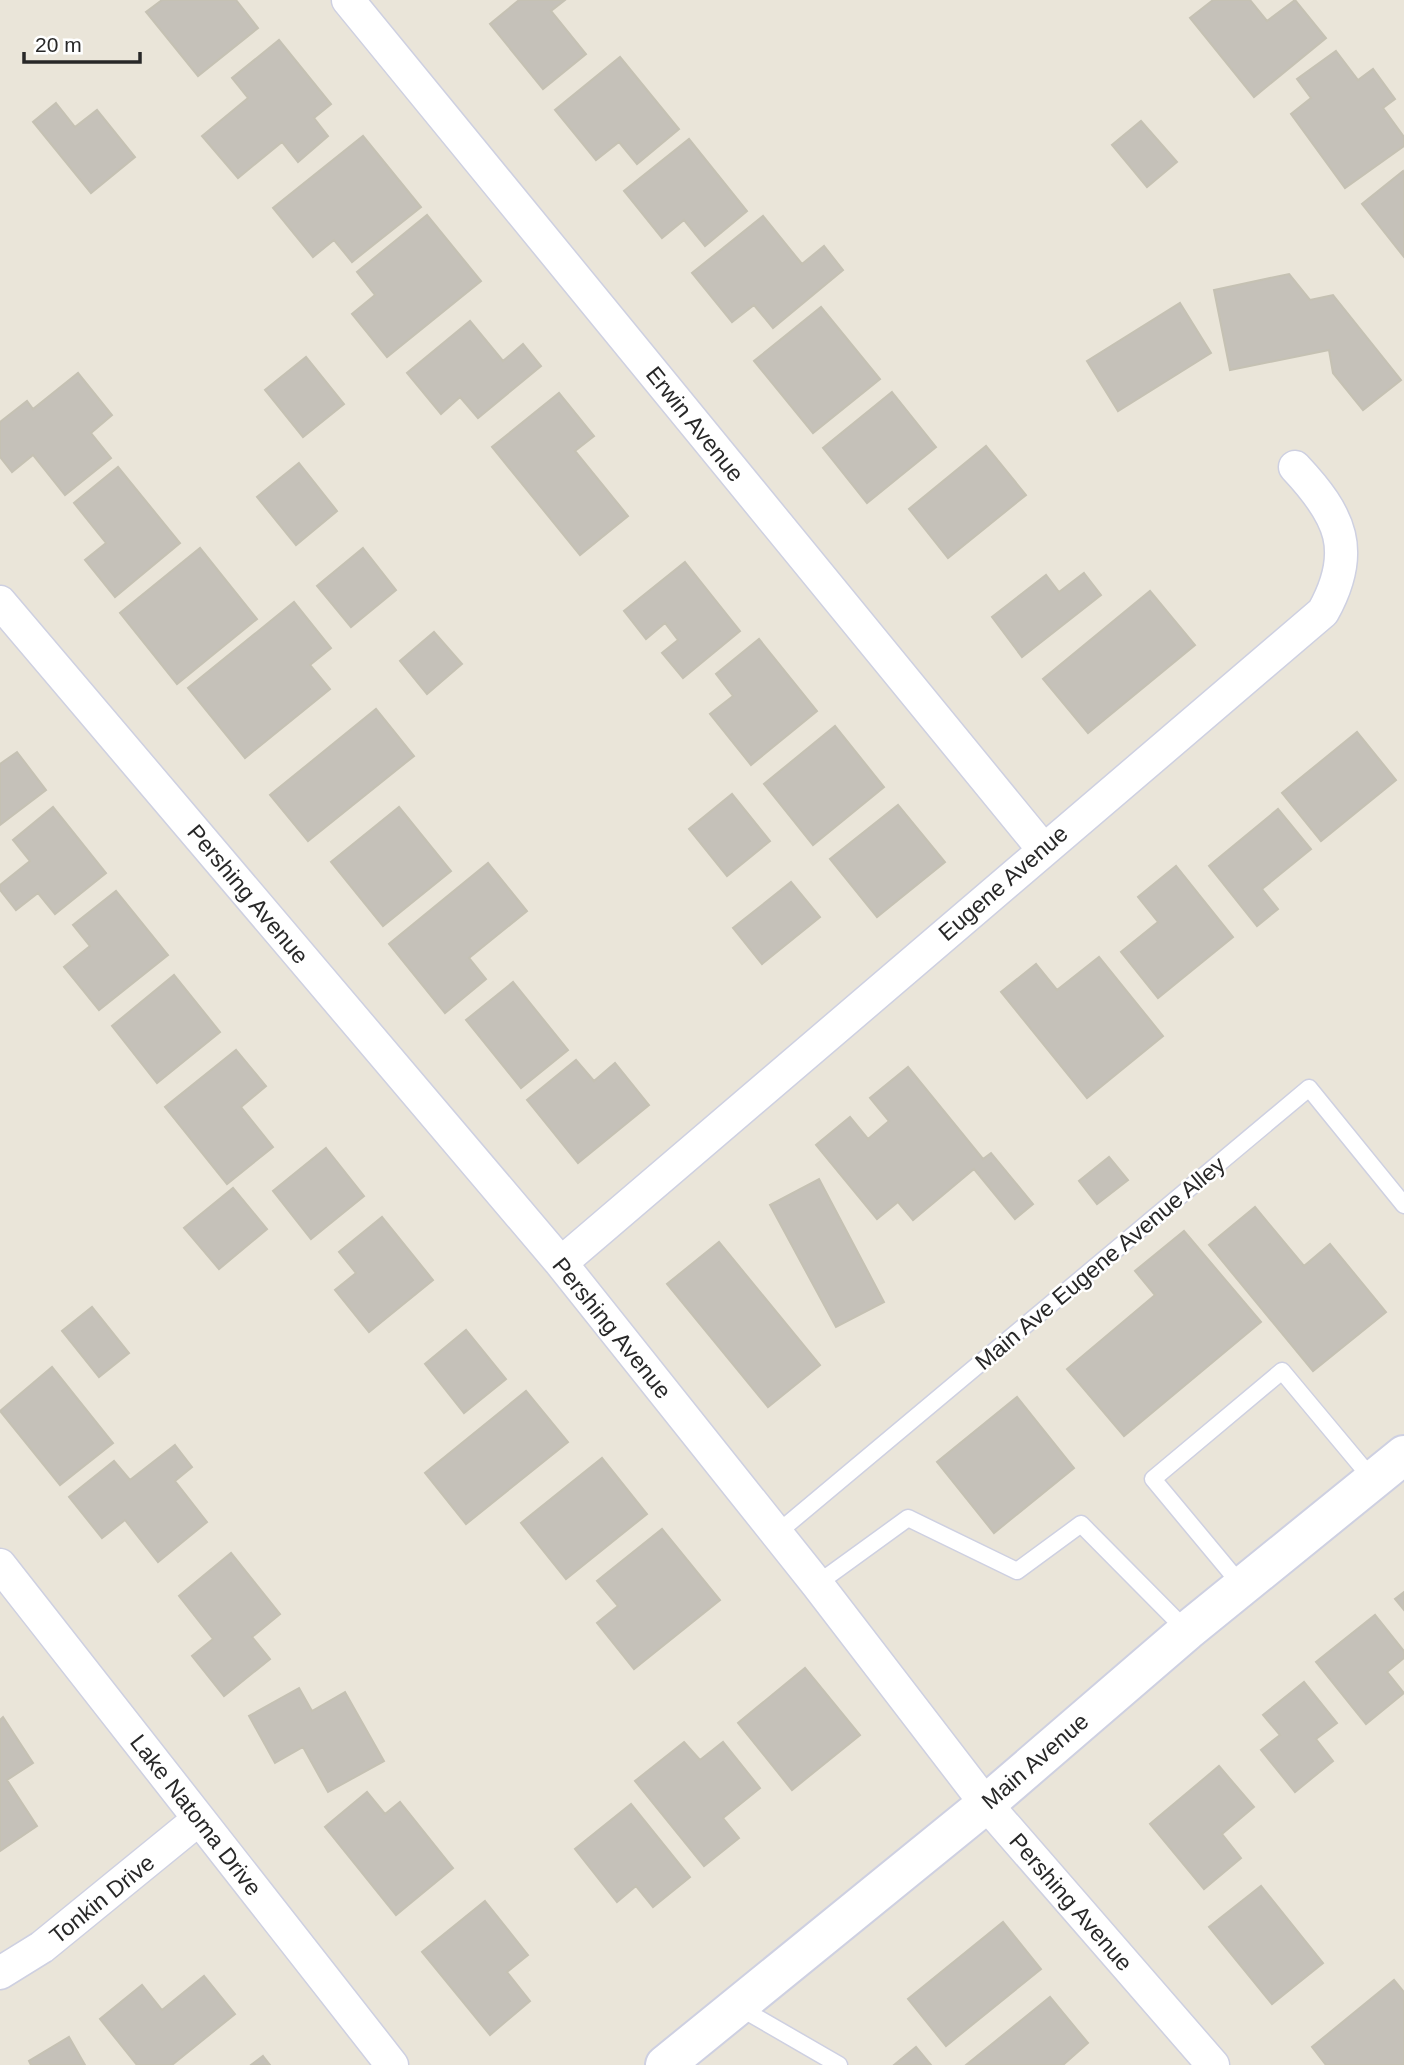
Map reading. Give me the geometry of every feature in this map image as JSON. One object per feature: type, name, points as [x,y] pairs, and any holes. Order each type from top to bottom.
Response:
[{"type":"street","name":"Erwin Avenue","points":[[348,0],[1043,849]]},
{"type":"street","name":"Eugene Avenue","points":[[561,1262],[1322,612],[1338,585],[1343,559],[1339,532],[1316,489],[1295,467]]},
{"type":"street","name":"Pershing Avenue","points":[[0,602],[561,1262],[817,1584],[986,1804],[1213,2065]]},
{"type":"street","name":"Main Avenue","points":[[665,2065],[986,1804],[1187,1631],[1404,1455]]},
{"type":"street","name":"Lake Natoma Drive","points":[[0,1565],[392,2065]]},
{"type":"street","name":"Tonkin Drive","points":[[0,1973],[42,1947],[199,1819]]},
{"type":"lane","name":"Main Ave Eugene Avenue Alley","points":[[776,1534],[1308,1088],[1404,1205]]},
{"type":"lane","points":[[1242,1586],[1153,1479],[1282,1371],[1373,1480]]},
{"type":"lane","points":[[817,1584],[908,1518],[1017,1571],[1081,1524],[1187,1631]]},
{"type":"lane","points":[[737,2006],[839,2065]]},
{"type":"building","points":[[162,0],[236,0],[258,28],[198,76],[146,12]]},
{"type":"building","points":[[519,0],[565,0],[551,11],[586,54],[543,89],[490,24]]},
{"type":"building","points":[[1213,0],[1250,0],[1267,21],[1295,0],[1326,38],[1254,97],[1190,18]]},
{"type":"building","points":[[279,40],[331,104],[314,118],[328,136],[298,162],[282,142],[238,178],[202,136],[248,98],[232,78]]},
{"type":"building","points":[[1336,51],[1358,80],[1373,69],[1395,99],[1383,108],[1404,137],[1404,146],[1345,188],[1291,114],[1311,98],[1297,79]]},
{"type":"building","points":[[620,57],[679,129],[637,164],[619,142],[596,160],[555,110]]},
{"type":"building","points":[[56,103],[75,127],[97,110],[135,157],[91,193],[33,122]]},
{"type":"building","points":[[1141,121],[1177,162],[1147,187],[1112,145]]},
{"type":"building","points":[[363,136],[421,207],[352,262],[334,240],[313,257],[273,208]]},
{"type":"building","points":[[689,139],[747,211],[705,246],[684,220],[662,238],[624,191]]},
{"type":"building","points":[[1403,171],[1404,173],[1404,257],[1362,204]]},
{"type":"building","points":[[427,215],[481,281],[387,357],[352,314],[375,295],[357,272]]},
{"type":"building","points":[[763,216],[802,264],[824,246],[843,270],[773,328],[754,305],[732,322],[692,273]]},
{"type":"building","points":[[1289,274],[1310,300],[1333,295],[1401,380],[1363,410],[1333,373],[1329,350],[1230,370],[1214,290]]},
{"type":"building","points":[[1180,303],[1211,353],[1118,411],[1087,361]]},
{"type":"building","points":[[821,307],[880,379],[813,433],[754,361]]},
{"type":"building","points":[[470,321],[503,361],[523,344],[541,366],[478,418],[460,397],[441,414],[407,373]]},
{"type":"building","points":[[306,357],[344,404],[303,437],[265,390]]},
{"type":"building","points":[[78,373],[112,415],[91,433],[111,458],[65,495],[33,455],[12,472],[0,457],[0,422],[27,401],[33,409]]},
{"type":"building","points":[[892,392],[936,447],[867,503],[823,448]]},
{"type":"building","points":[[559,393],[594,436],[575,451],[628,516],[580,555],[492,447]]},
{"type":"building","points":[[986,446],[1026,495],[948,558],[909,509]]},
{"type":"building","points":[[299,463],[337,511],[296,545],[257,497]]},
{"type":"building","points":[[118,467],[180,543],[115,597],[85,560],[106,543],[74,503]]},
{"type":"building","points":[[200,548],[257,619],[177,684],[120,613]]},
{"type":"building","points":[[363,548],[396,590],[351,627],[317,586]]},
{"type":"building","points":[[685,562],[740,631],[683,678],[662,653],[678,640],[665,623],[646,639],[624,611]]},
{"type":"building","points":[[1084,573],[1101,595],[1022,657],[992,617],[1046,575],[1059,592]]},
{"type":"building","points":[[1150,591],[1195,645],[1088,733],[1043,679]]},
{"type":"building","points":[[294,602],[331,648],[310,665],[330,689],[245,758],[188,688]]},
{"type":"building","points":[[434,632],[462,664],[427,694],[400,661]]},
{"type":"building","points":[[759,639],[817,711],[751,765],[710,714],[733,696],[716,674]]},
{"type":"building","points":[[376,709],[414,756],[308,841],[270,795]]},
{"type":"building","points":[[835,726],[884,787],[813,845],[764,784]]},
{"type":"building","points":[[1357,732],[1396,780],[1321,841],[1282,793]]},
{"type":"building","points":[[17,752],[46,790],[0,825],[0,764]]},
{"type":"building","points":[[732,794],[770,841],[727,876],[689,829]]},
{"type":"building","points":[[898,805],[945,862],[877,917],[830,859]]},
{"type":"building","points":[[53,807],[106,873],[55,914],[38,893],[16,910],[0,890],[0,885],[30,861],[13,840]]},
{"type":"building","points":[[399,807],[451,871],[383,926],[331,862]]},
{"type":"building","points":[[1278,809],[1311,849],[1262,889],[1278,909],[1257,926],[1209,866]]},
{"type":"building","points":[[488,863],[527,911],[469,958],[486,979],[445,1013],[389,944]]},
{"type":"building","points":[[1176,866],[1233,937],[1158,998],[1121,952],[1158,922],[1138,897]]},
{"type":"building","points":[[791,882],[820,917],[762,964],[733,928]]},
{"type":"building","points":[[116,891],[168,955],[99,1010],[64,967],[90,946],[73,925]]},
{"type":"building","points":[[1099,957],[1163,1036],[1087,1098],[1001,992],[1036,964],[1057,990]]},
{"type":"building","points":[[174,975],[220,1032],[157,1083],[112,1026]]},
{"type":"building","points":[[513,982],[568,1050],[521,1088],[466,1020]]},
{"type":"building","points":[[236,1050],[266,1086],[241,1107],[273,1147],[227,1184],[165,1107]]},
{"type":"building","points":[[576,1060],[594,1081],[615,1063],[649,1105],[578,1163],[527,1100]]},
{"type":"building","points":[[908,1067],[983,1159],[991,1153],[1033,1204],[1015,1219],[974,1169],[913,1220],[898,1202],[877,1219],[816,1145],[850,1117],[868,1139],[889,1121],[870,1098]]},
{"type":"building","points":[[326,1148],[364,1196],[311,1239],[273,1191]]},
{"type":"building","points":[[1109,1157],[1128,1180],[1097,1204],[1079,1181]]},
{"type":"building","points":[[819,1179],[884,1302],[836,1327],[770,1205]]},
{"type":"building","points":[[233,1188],[267,1229],[219,1269],[184,1228]]},
{"type":"building","points":[[1255,1207],[1304,1266],[1330,1244],[1386,1312],[1313,1371],[1209,1245]]},
{"type":"building","points":[[382,1217],[433,1280],[369,1332],[335,1290],[356,1273],[339,1252]]},
{"type":"building","points":[[1184,1231],[1261,1322],[1124,1436],[1067,1369],[1155,1295],[1135,1271]]},
{"type":"building","points":[[719,1242],[820,1365],[768,1407],[667,1284]]},
{"type":"building","points":[[92,1307],[129,1353],[99,1377],[62,1331]]},
{"type":"building","points":[[466,1330],[506,1379],[464,1413],[425,1364]]},
{"type":"building","points":[[52,1367],[113,1443],[60,1485],[0,1411]]},
{"type":"building","points":[[526,1391],[568,1442],[466,1524],[425,1473]]},
{"type":"building","points":[[1017,1397],[1074,1468],[994,1533],[937,1462]]},
{"type":"building","points":[[175,1445],[192,1467],[175,1481],[207,1522],[158,1562],[125,1520],[102,1538],[69,1497],[114,1461],[130,1480]]},
{"type":"building","points":[[602,1458],[647,1514],[566,1579],[521,1523]]},
{"type":"building","points":[[662,1529],[720,1600],[634,1669],[597,1623],[618,1606],[597,1581]]},
{"type":"building","points":[[231,1553],[280,1614],[252,1637],[270,1659],[224,1696],[192,1656],[213,1639],[179,1596]]},
{"type":"building","points":[[1404,1592],[1404,1610],[1395,1599]]},
{"type":"building","points":[[1375,1615],[1404,1651],[1404,1658],[1387,1672],[1404,1693],[1366,1724],[1316,1662]]},
{"type":"building","points":[[805,1668],[860,1735],[792,1790],[738,1723]]},
{"type":"building","points":[[1304,1682],[1337,1723],[1316,1739],[1333,1761],[1295,1792],[1261,1750],[1280,1735],[1263,1715]]},
{"type":"building","points":[[299,1688],[312,1711],[345,1692],[384,1761],[328,1792],[303,1747],[275,1763],[249,1716]]},
{"type":"building","points":[[3,1717],[33,1763],[7,1780],[37,1826],[0,1851],[0,1720]]},
{"type":"building","points":[[684,1742],[700,1760],[723,1742],[760,1788],[723,1818],[739,1838],[704,1866],[635,1781]]},
{"type":"building","points":[[1219,1766],[1254,1807],[1222,1834],[1241,1858],[1204,1889],[1150,1824]]},
{"type":"building","points":[[367,1792],[385,1814],[400,1802],[453,1868],[396,1915],[325,1827]]},
{"type":"building","points":[[631,1804],[690,1877],[653,1907],[636,1886],[617,1902],[575,1849]]},
{"type":"building","points":[[1261,1886],[1323,1963],[1272,2004],[1209,1927]]},
{"type":"building","points":[[485,1901],[528,1955],[507,1972],[530,2001],[490,2035],[422,1952]]},
{"type":"building","points":[[1003,1922],[1041,1969],[946,2046],[908,1999]]},
{"type":"building","points":[[204,1976],[235,2014],[172,2065],[137,2065],[100,2019],[142,1985],[162,2010]]},
{"type":"building","points":[[1394,1980],[1404,1992],[1404,2065],[1326,2065],[1312,2047]]},
{"type":"building","points":[[1050,1997],[1088,2043],[1063,2065],[966,2065]]},
{"type":"building","points":[[69,2037],[85,2065],[31,2065],[29,2061]]},
{"type":"building","points":[[916,2047],[931,2065],[894,2065]]},
{"type":"building","points":[[263,2056],[270,2065],[251,2065]]}]
